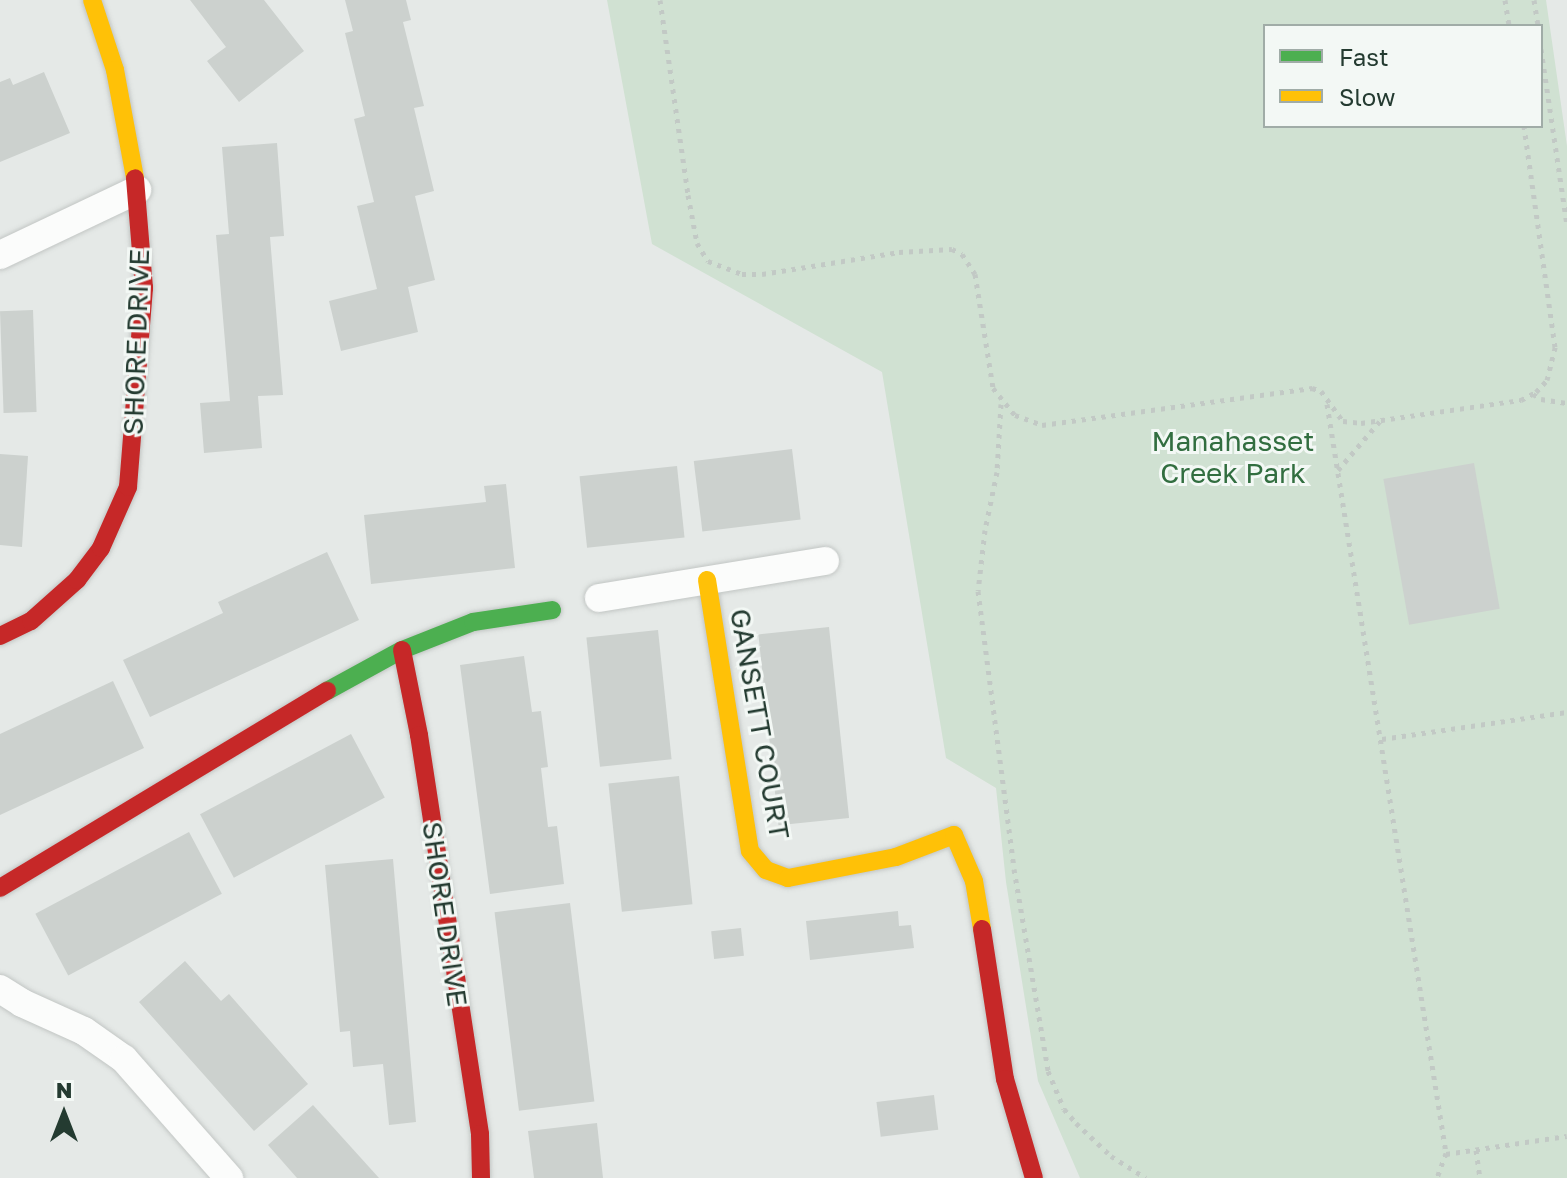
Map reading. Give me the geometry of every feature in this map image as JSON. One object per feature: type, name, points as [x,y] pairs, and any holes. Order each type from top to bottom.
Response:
[{"type":"street","name":"SHORE DRIVE","points":[[0,636],[31,621],[77,580],[101,548],[124,503],[128,487],[144,288],[137,190],[115,70],[92,0]]},
{"type":"street","points":[[0,255],[137,190]]},
{"type":"street","points":[[599,598],[825,561]]},
{"type":"street","name":"GANSETT COURT","points":[[707,580],[743,822],[750,851],[766,870],[788,878],[844,868],[896,857],[954,835],[974,881],[1005,1079],[1034,1178]]},
{"type":"street","points":[[0,888],[315,698],[402,650],[473,622],[552,610]]},
{"type":"street","name":"SHORE DRIVE","points":[[402,650],[419,735],[480,1134],[481,1178]]},
{"type":"street","points":[[0,989],[22,1003],[84,1031],[124,1059],[229,1178]]},
{"type":"path","points":[[660,0],[688,195],[697,243],[708,261],[742,274],[762,274],[899,252],[952,249],[962,254],[975,274],[993,388],[1001,403],[1026,421],[1057,425],[1312,388],[1321,391],[1343,421],[1380,420],[1521,400],[1533,394],[1547,380],[1555,347],[1524,128]]},
{"type":"path","points":[[1505,0],[1509,24]]},
{"type":"path","points":[[1534,0],[1538,24]]},
{"type":"path","points":[[1543,63],[1567,225]]},
{"type":"path","points":[[1533,394],[1541,399],[1567,403]]},
{"type":"path","points":[[1326,399],[1446,1154],[1437,1178]]},
{"type":"path","points":[[1001,403],[997,472],[985,530],[978,591],[1014,869],[1048,1071],[1064,1109],[1076,1123],[1111,1156],[1146,1178]]},
{"type":"path","points":[[1338,470],[1380,420]]},
{"type":"path","points":[[1382,739],[1567,712]]},
{"type":"path","points":[[1446,1154],[1567,1136]]},
{"type":"path","points":[[1476,1150],[1480,1178]]},
{"type":"green space","name":"Manahasset Creek Park","points":[[607,0],[1546,0],[1567,146],[1567,1178],[1080,1178],[1038,1081],[1006,882],[996,788],[946,758],[882,372],[652,244]]},
{"type":"building","points":[[190,0],[264,0],[304,51],[239,102],[207,61],[226,47]]},
{"type":"building","points":[[345,0],[406,0],[411,20],[403,22],[424,106],[414,108],[434,191],[415,196],[435,280],[408,287],[418,332],[341,351],[329,301],[377,289],[357,206],[374,202],[354,119],[365,116],[345,33],[353,31]]},
{"type":"building","points":[[44,72],[70,133],[0,162],[0,82],[10,78],[13,85]]},
{"type":"building","points":[[277,143],[284,236],[270,237],[283,395],[258,396],[262,448],[204,453],[200,403],[230,401],[216,235],[229,234],[222,147]]},
{"type":"building","points":[[33,310],[37,412],[4,413],[0,311]]},
{"type":"building","points":[[792,449],[801,519],[702,532],[694,461]]},
{"type":"building","points":[[0,454],[28,456],[22,547],[0,545]]},
{"type":"building","points":[[1474,463],[1500,609],[1409,625],[1383,479]]},
{"type":"building","points":[[677,466],[685,538],[587,548],[580,476]]},
{"type":"building","points":[[506,484],[515,568],[371,584],[364,515],[486,502],[484,486]]},
{"type":"building","points":[[327,552],[359,620],[150,717],[123,660],[223,613],[218,602]]},
{"type":"building","points":[[829,627],[849,818],[778,825],[758,634]]},
{"type":"building","points":[[658,630],[672,759],[600,767],[586,638]]},
{"type":"building","points":[[524,656],[532,712],[541,711],[548,767],[541,768],[548,827],[557,826],[564,884],[490,894],[460,665]]},
{"type":"building","points":[[113,681],[144,748],[0,815],[0,734]]},
{"type":"building","points":[[351,734],[385,798],[234,878],[200,814]]},
{"type":"building","points":[[679,776],[692,904],[622,912],[608,783]]},
{"type":"building","points":[[189,832],[222,894],[68,975],[35,914]]},
{"type":"building","points":[[393,859],[416,1122],[389,1125],[383,1064],[353,1067],[350,1031],[340,1032],[325,865]]},
{"type":"building","points":[[570,903],[594,1102],[519,1111],[495,912]]},
{"type":"building","points":[[898,911],[899,926],[911,925],[914,948],[810,960],[806,921]]},
{"type":"building","points":[[741,928],[744,956],[714,959],[711,931]]},
{"type":"building","points":[[185,961],[221,1001],[229,994],[308,1084],[254,1131],[139,1002]]},
{"type":"building","points":[[934,1095],[938,1130],[881,1137],[876,1102]]},
{"type":"building","points":[[313,1105],[379,1178],[297,1178],[268,1145]]},
{"type":"building","points":[[597,1123],[603,1178],[534,1178],[528,1131]]},
{"type":"traffic: fast","points":[[327,691],[402,650],[473,622],[552,610]]},
{"type":"traffic: slow","points":[[92,0],[115,70],[135,178]]},
{"type":"traffic: slow","points":[[707,580],[750,851],[766,870],[788,878],[896,857],[954,835],[974,881],[982,929]]},
{"type":"traffic: jam","points":[[0,636],[31,621],[77,580],[101,548],[128,487],[144,288],[135,178]]},
{"type":"traffic: jam","points":[[402,650],[419,735],[480,1134],[481,1178]]},
{"type":"traffic: jam","points":[[0,888],[327,691]]},
{"type":"traffic: jam","points":[[982,929],[1005,1079],[1034,1178]]}]
